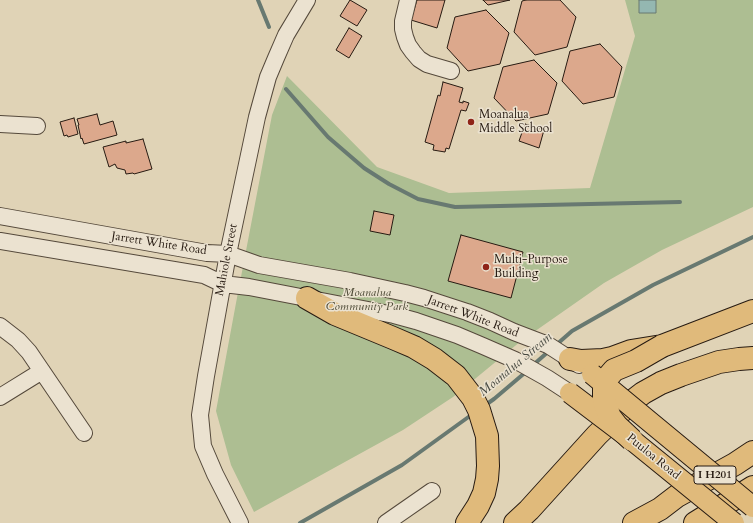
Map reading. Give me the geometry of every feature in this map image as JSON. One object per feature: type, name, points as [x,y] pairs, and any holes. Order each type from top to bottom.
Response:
[{"type":"highway","points":[[307,298],[335,314],[366,326],[434,359],[456,376],[473,398],[488,436],[489,456],[484,493],[467,523]]},
{"type":"highway","points":[[632,440],[610,417],[598,380],[608,377],[614,370],[636,361],[662,346],[753,312]]},
{"type":"highway","points":[[570,359],[581,361],[603,360],[631,351],[662,346]]},
{"type":"highway","points":[[515,523],[529,510],[620,411],[630,403],[649,390],[680,374],[719,362],[753,358]]},
{"type":"highway","points":[[677,496],[730,453],[753,437]]},
{"type":"highway","name":"I H201","points":[[634,523],[660,509],[677,496],[735,464],[753,452]]},
{"type":"highway","name":"I H201","points":[[695,523],[753,487]]},
{"type":"main road","name":"Jarrett White Road","points":[[598,380],[753,507]]},
{"type":"main road","name":"Puuloa Road","points":[[570,393],[632,440],[734,523]]},
{"type":"street","name":"Mahiole Street","points":[[239,521],[215,474],[203,446],[200,415],[228,254],[262,97],[268,77],[286,35],[307,0]]},
{"type":"street","points":[[408,0],[403,21],[403,29],[408,45],[416,56],[427,64],[451,71]]},
{"type":"street","points":[[0,124],[38,126]]},
{"type":"street","name":"Jarrett White Road","points":[[0,216],[208,253],[228,254],[276,268],[350,281],[424,298],[490,321],[548,345],[598,380]]},
{"type":"street","name":"Jarrett White Road","points":[[0,241],[204,275],[223,284],[307,298],[394,315],[457,335],[515,360],[570,393]]},
{"type":"street","points":[[0,326],[18,340],[29,352],[84,433]]},
{"type":"street","points":[[0,398],[42,371]]},
{"type":"street","points":[[386,523],[432,490]]},
{"type":"green space","name":"Moanalua Community Park","points":[[625,0],[753,0],[753,207],[662,250],[604,283],[521,341],[453,397],[403,430],[254,512],[231,465],[216,411],[272,115],[287,76],[377,167],[449,193],[590,188],[635,36]]},
{"type":"water","points":[[639,0],[656,0],[656,13],[639,13]]},
{"type":"building","points":[[350,0],[367,10],[357,26],[340,16]]},
{"type":"building","points":[[417,0],[445,0],[437,28],[411,20]]},
{"type":"building","points":[[483,0],[510,0],[488,5]]},
{"type":"building","points":[[560,0],[576,17],[567,47],[535,55],[514,32],[522,1]]},
{"type":"building","points":[[486,10],[509,33],[500,64],[468,71],[447,48],[455,17]]},
{"type":"building","points":[[349,28],[362,36],[349,58],[336,50]]},
{"type":"building","points":[[600,44],[622,67],[614,97],[583,104],[562,81],[570,51]]},
{"type":"building","points":[[534,60],[557,83],[548,114],[516,121],[494,98],[503,67]]},
{"type":"building","points":[[443,82],[463,88],[459,102],[463,103],[463,101],[469,103],[466,111],[461,110],[449,149],[446,148],[445,152],[433,150],[434,145],[425,142]]},
{"type":"building","points":[[97,114],[100,125],[113,121],[117,135],[84,144],[82,138],[81,139],[77,119]]},
{"type":"building","points":[[74,118],[78,134],[68,137],[67,135],[64,136],[60,122]]},
{"type":"building","points":[[525,124],[544,130],[539,148],[519,141]]},
{"type":"building","points":[[143,139],[152,169],[134,174],[126,174],[125,170],[117,168],[115,164],[109,167],[103,147],[126,141],[126,143]]},
{"type":"building","points":[[374,211],[394,215],[390,235],[370,231]]},
{"type":"building","name":"Multi-Purpose Building","points":[[461,235],[523,252],[511,298],[448,281]]},
{"type":"waterway","points":[[258,0],[269,27]]},
{"type":"waterway","points":[[286,89],[328,137],[364,168],[389,184],[418,199],[455,207],[680,202]]},
{"type":"waterway","name":"Moanalua Stream","points":[[556,345],[572,331],[653,285],[753,237]]},
{"type":"waterway","name":"Moanalua Stream","points":[[532,366],[549,351]]},
{"type":"waterway","name":"Moanalua Stream","points":[[484,406],[527,371]]},
{"type":"waterway","name":"Moanalua Stream","points":[[300,523],[402,465],[474,413]]},
{"type":"place","name":"Moanalua Middle School","points":[[471,122]]},
{"type":"place","name":"Multi-Purpose Building","points":[[486,267]]}]
